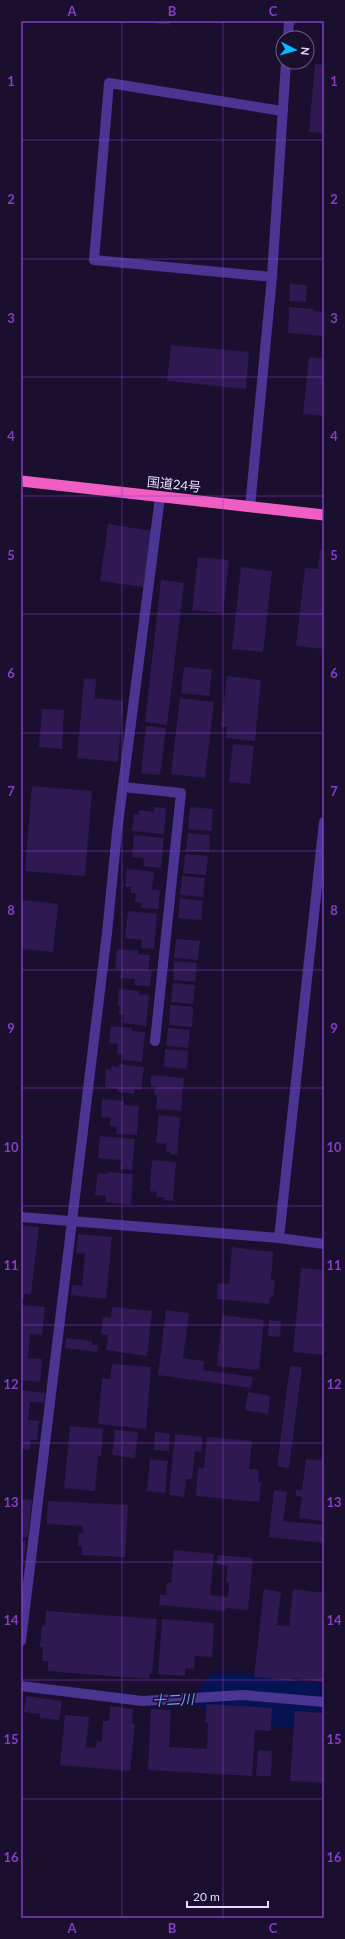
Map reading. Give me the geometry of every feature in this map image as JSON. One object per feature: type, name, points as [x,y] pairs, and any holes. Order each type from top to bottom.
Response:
[{"type":"highway","name":"国道24号","points":[[21,481],[324,515]]},
{"type":"street","points":[[250,506],[272,277],[285,70]]},
{"type":"street","points":[[272,277],[94,260],[109,83],[282,111]]},
{"type":"street","points":[[21,1641],[123,788],[160,497]]},
{"type":"street","points":[[123,788],[180,794],[155,1041]]},
{"type":"street","points":[[279,1238],[324,822]]},
{"type":"street","points":[[21,1217],[279,1238],[324,1244]]},
{"type":"street","points":[[21,1686],[142,1700],[243,1695],[324,1702]]},
{"type":"building","points":[[153,21],[170,21],[170,25],[153,23]]},
{"type":"building","points":[[315,64],[324,65],[324,133],[309,132]]},
{"type":"building","points":[[290,284],[307,285],[306,302],[289,301]]},
{"type":"building","points":[[289,307],[313,309],[314,311],[324,312],[324,336],[288,333]]},
{"type":"building","points":[[171,345],[249,352],[246,389],[167,381]]},
{"type":"building","points":[[309,357],[324,359],[324,416],[303,414]]},
{"type":"building","points":[[108,524],[152,531],[144,587],[100,581]]},
{"type":"building","points":[[320,550],[324,551],[324,649],[296,646],[305,568],[318,569]]},
{"type":"building","points":[[198,557],[229,560],[223,613],[192,610]]},
{"type":"building","points":[[241,567],[272,571],[263,652],[232,649]]},
{"type":"building","points":[[161,580],[184,583],[167,725],[145,722]]},
{"type":"building","points":[[184,667],[212,670],[209,696],[181,693]]},
{"type":"building","points":[[227,676],[261,680],[255,741],[226,738],[227,727],[221,727]]},
{"type":"building","points":[[84,678],[96,679],[95,698],[123,701],[118,762],[77,758]]},
{"type":"building","points":[[180,698],[214,702],[205,778],[171,774]]},
{"type":"building","points":[[42,709],[64,710],[62,749],[39,747]]},
{"type":"building","points":[[146,726],[166,728],[160,775],[141,773]]},
{"type":"building","points":[[233,744],[254,746],[250,784],[229,782]]},
{"type":"building","points":[[32,786],[92,791],[85,876],[25,871]]},
{"type":"building","points":[[154,807],[166,808],[164,834],[132,831],[134,814],[139,815],[139,810],[154,812]]},
{"type":"building","points":[[190,807],[213,809],[211,831],[188,829]]},
{"type":"building","points":[[188,833],[210,835],[209,852],[186,851]]},
{"type":"building","points":[[134,835],[164,838],[161,868],[143,866],[144,858],[132,857]]},
{"type":"building","points":[[185,854],[208,856],[206,875],[183,873]]},
{"type":"building","points":[[127,869],[154,872],[152,889],[160,890],[158,909],[141,908],[142,903],[135,902],[136,893],[131,893],[131,887],[125,887]]},
{"type":"building","points":[[182,876],[205,878],[203,897],[180,895]]},
{"type":"building","points":[[180,898],[203,901],[201,920],[178,918]]},
{"type":"building","points":[[23,900],[58,904],[53,952],[21,949]]},
{"type":"building","points":[[128,911],[157,914],[154,949],[141,948],[142,940],[125,938]]},
{"type":"building","points":[[176,939],[200,941],[198,960],[174,958]]},
{"type":"building","points":[[117,949],[138,951],[138,954],[150,955],[148,970],[152,971],[150,986],[134,985],[135,979],[120,978],[121,970],[115,969]]},
{"type":"building","points":[[174,961],[197,963],[195,982],[173,980]]},
{"type":"building","points":[[173,983],[195,985],[193,1004],[171,1002]]},
{"type":"building","points":[[119,989],[139,991],[139,994],[149,995],[146,1026],[123,1023],[124,1015],[119,1014]]},
{"type":"building","points":[[170,1005],[193,1007],[192,1027],[169,1025]]},
{"type":"building","points":[[111,1026],[132,1028],[132,1031],[145,1032],[142,1062],[123,1060],[123,1054],[117,1054],[118,1044],[109,1043]]},
{"type":"building","points":[[168,1028],[190,1030],[188,1048],[166,1046]]},
{"type":"building","points":[[165,1049],[188,1051],[187,1069],[164,1067]]},
{"type":"building","points":[[119,1064],[144,1067],[141,1090],[135,1089],[134,1094],[118,1092],[118,1089],[105,1087],[106,1069],[111,1070],[112,1066],[119,1067]]},
{"type":"building","points":[[151,1075],[184,1078],[181,1111],[156,1109],[157,1095],[154,1095],[155,1087],[151,1086]]},
{"type":"building","points":[[102,1099],[124,1101],[124,1105],[139,1106],[137,1135],[116,1134],[117,1127],[110,1126],[111,1118],[101,1117]]},
{"type":"building","points":[[159,1115],[180,1117],[177,1155],[170,1154],[170,1152],[166,1151],[167,1144],[156,1143]]},
{"type":"building","points":[[100,1136],[135,1139],[132,1170],[120,1169],[121,1160],[98,1158]]},
{"type":"building","points":[[152,1160],[176,1162],[173,1201],[163,1200],[164,1197],[156,1197],[157,1192],[150,1191]]},
{"type":"building","points":[[108,1172],[133,1174],[131,1205],[106,1202],[106,1196],[95,1195],[98,1173],[108,1174]]},
{"type":"building","points":[[21,1225],[39,1227],[31,1294],[24,1294],[24,1298],[21,1298]]},
{"type":"building","points":[[78,1234],[112,1237],[106,1299],[71,1295],[72,1285],[82,1286],[85,1254],[76,1253]]},
{"type":"building","points":[[232,1247],[273,1252],[271,1280],[275,1280],[273,1297],[270,1297],[269,1304],[217,1299],[218,1283],[229,1284]]},
{"type":"building","points":[[301,1268],[324,1270],[324,1355],[293,1352]]},
{"type":"building","points":[[21,1305],[45,1307],[42,1335],[30,1334],[28,1358],[42,1359],[40,1382],[21,1380]]},
{"type":"building","points":[[112,1307],[152,1311],[147,1356],[106,1350],[108,1335],[101,1334],[103,1317],[111,1318]]},
{"type":"building","points":[[166,1310],[189,1313],[183,1358],[204,1361],[203,1370],[253,1377],[251,1388],[158,1375]]},
{"type":"building","points":[[222,1315],[264,1320],[259,1370],[217,1366]]},
{"type":"building","points":[[269,1320],[281,1321],[280,1337],[268,1336]]},
{"type":"building","points":[[66,1338],[92,1341],[92,1345],[98,1345],[97,1352],[65,1348]]},
{"type":"building","points":[[112,1364],[151,1367],[146,1429],[98,1424],[102,1378],[110,1379]]},
{"type":"building","points":[[290,1366],[302,1367],[289,1468],[277,1466]]},
{"type":"building","points":[[21,1390],[45,1393],[44,1403],[30,1402],[28,1420],[39,1421],[37,1440],[31,1440],[30,1450],[21,1449]]},
{"type":"building","points":[[248,1392],[270,1396],[268,1414],[245,1410]]},
{"type":"building","points":[[70,1426],[103,1429],[101,1456],[98,1456],[95,1491],[64,1488]]},
{"type":"building","points":[[115,1430],[138,1432],[135,1458],[112,1455]]},
{"type":"building","points":[[155,1432],[170,1434],[169,1451],[154,1450]]},
{"type":"building","points":[[175,1434],[203,1437],[201,1452],[195,1451],[192,1479],[186,1479],[184,1497],[169,1495]]},
{"type":"building","points":[[207,1437],[252,1441],[249,1469],[259,1470],[258,1482],[261,1482],[259,1502],[196,1496],[198,1467],[204,1468]]},
{"type":"building","points":[[150,1459],[168,1461],[165,1493],[147,1491]]},
{"type":"building","points":[[306,1459],[324,1461],[324,1521],[299,1518],[302,1497],[296,1496],[296,1490],[302,1490]]},
{"type":"building","points":[[274,1490],[287,1492],[283,1521],[324,1525],[324,1543],[269,1537]]},
{"type":"building","points":[[21,1499],[32,1500],[28,1537],[21,1537]]},
{"type":"building","points":[[48,1501],[128,1505],[125,1557],[82,1555],[82,1547],[78,1546],[79,1533],[83,1533],[83,1526],[47,1524]]},
{"type":"building","points":[[21,1541],[26,1541],[22,1578],[21,1578]]},
{"type":"building","points":[[174,1550],[214,1554],[210,1595],[228,1597],[229,1582],[226,1582],[228,1566],[217,1564],[218,1555],[253,1558],[248,1610],[226,1608],[225,1611],[159,1605],[160,1595],[166,1595],[167,1583],[171,1583]]},
{"type":"building","points":[[264,1589],[281,1592],[277,1625],[289,1626],[293,1589],[324,1593],[324,1682],[293,1678],[293,1681],[254,1677]]},
{"type":"building","points":[[46,1611],[157,1619],[152,1674],[149,1674],[149,1679],[48,1671],[48,1661],[42,1661],[43,1647],[40,1647],[42,1626],[45,1626]]},
{"type":"building","points":[[162,1619],[214,1623],[212,1657],[195,1656],[194,1669],[185,1668],[185,1676],[158,1674]]},
{"type":"building","points":[[26,1696],[62,1701],[59,1720],[40,1718],[40,1714],[24,1712]]},
{"type":"building","points":[[207,1704],[272,1708],[271,1731],[255,1730],[252,1776],[148,1770],[151,1709],[171,1710],[169,1747],[207,1749],[208,1723],[205,1723]]},
{"type":"building","points":[[110,1706],[133,1709],[132,1723],[135,1724],[130,1771],[60,1765],[65,1715],[89,1717],[86,1747],[96,1748],[97,1741],[102,1742],[103,1721],[109,1721]]},
{"type":"building","points":[[295,1711],[324,1713],[324,1783],[290,1781]]},
{"type":"building","points":[[258,1750],[272,1751],[271,1776],[256,1776]]},
{"type":"waterway","name":"十二川","points":[[223,1696],[324,1708]]}]
